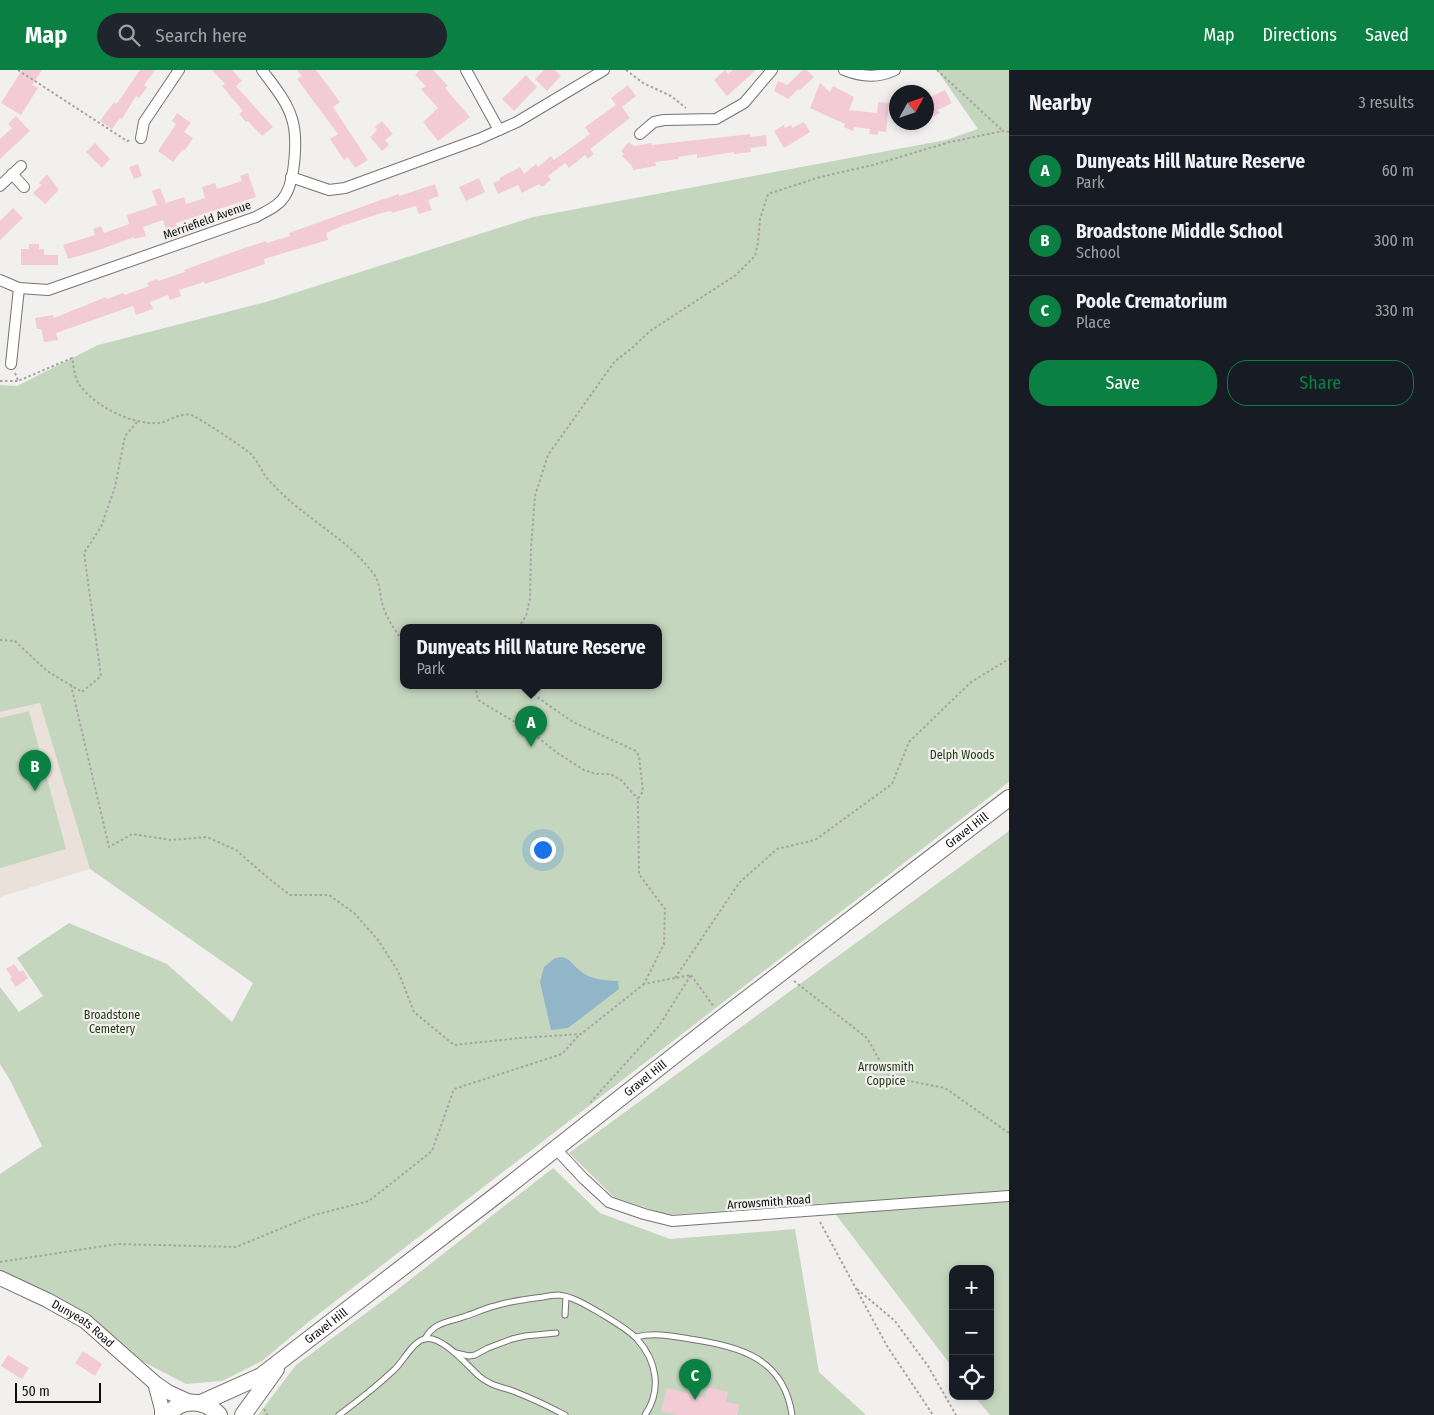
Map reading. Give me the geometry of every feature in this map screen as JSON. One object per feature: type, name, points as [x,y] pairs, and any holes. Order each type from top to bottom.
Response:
[{"type":"main road","name":"Gravel Hill","points":[[168,1415],[180,1405],[195,1403],[261,1376],[1009,798]]},
{"type":"main road","name":"Gravel Hill","points":[[243,1415],[283,1359]]},
{"type":"main road","points":[[195,1403],[210,1407],[218,1415]]},
{"type":"street","points":[[141,138],[144,122],[179,70]]},
{"type":"street","name":"Merriefield Avenue","points":[[0,280],[19,288],[48,290],[256,217],[278,204],[286,194],[292,177],[296,136],[292,118],[280,95],[262,70]]},
{"type":"street","points":[[466,70],[499,130]]},
{"type":"street","points":[[292,177],[329,190],[345,188],[517,122],[604,70]]},
{"type":"street","points":[[640,134],[654,122],[664,120],[716,119],[744,103],[772,70]]},
{"type":"street","points":[[844,70],[853,74],[877,76],[895,70]]},
{"type":"street","points":[[0,186],[21,166]]},
{"type":"street","points":[[12,174],[24,187]]},
{"type":"street","points":[[11,364],[19,288]]},
{"type":"street","name":"Arrowsmith Road","points":[[556,1149],[608,1202],[672,1221],[1009,1196]]},
{"type":"street","name":"Dunyeats Road","points":[[0,1278],[47,1300],[85,1321],[155,1383],[168,1392],[195,1403]]},
{"type":"street","points":[[155,1383],[162,1415]]},
{"type":"lane","points":[[339,1415],[395,1369],[416,1345],[425,1339],[429,1330],[438,1324],[468,1316],[494,1306],[530,1298],[558,1295],[589,1307],[636,1337],[651,1362],[656,1385],[655,1396],[645,1415]]},
{"type":"lane","points":[[565,1315],[566,1297]]},
{"type":"lane","points":[[454,1353],[469,1356],[475,1355],[512,1339],[556,1333]]},
{"type":"lane","points":[[636,1337],[646,1334],[678,1337],[729,1346],[751,1354],[777,1375],[789,1400],[792,1415]]},
{"type":"lane","points":[[425,1339],[438,1341],[493,1386],[532,1399],[565,1415]]},
{"type":"path","points":[[18,70],[127,141],[141,138]]},
{"type":"path","points":[[626,70],[643,83],[671,96],[699,120]]},
{"type":"path","points":[[937,70],[1003,131]]},
{"type":"path","points":[[521,624],[526,616],[530,599],[535,496],[548,455],[614,360],[631,349],[650,331],[736,274],[755,256],[760,219],[768,194],[820,177],[873,165],[950,142],[1003,131],[1009,132]]},
{"type":"path","points":[[0,381],[18,381],[72,358],[77,382],[92,400],[123,416],[138,421],[158,423],[176,417],[191,415],[250,452],[268,478],[291,501],[338,537],[375,575],[380,588],[383,606],[393,628],[400,637]]},
{"type":"path","points":[[11,364],[18,381]]},
{"type":"path","points":[[0,640],[16,641],[46,671],[82,692],[101,676],[84,553],[101,527],[110,503],[125,436],[138,421]]},
{"type":"path","points":[[675,978],[739,883],[777,849],[815,840],[892,784],[909,742],[971,682],[1009,659]]},
{"type":"path","points":[[71,685],[109,848],[132,834],[171,840],[207,837],[236,850],[290,895],[329,895],[354,914],[378,940],[398,971],[414,1012],[454,1045],[581,1034]]},
{"type":"path","points":[[476,689],[478,700],[530,731],[556,752],[584,770],[596,774],[610,774],[621,780],[638,799]]},
{"type":"path","points":[[0,1262],[117,1244],[236,1246],[314,1215],[369,1201],[432,1151],[454,1089],[562,1054],[581,1034],[644,984],[664,944],[665,909],[639,874],[638,799],[643,791],[639,756],[636,752],[573,722],[525,689]]},
{"type":"path","points":[[783,971],[867,1038],[889,1077],[945,1088],[1009,1133]]},
{"type":"path","points":[[644,984],[691,975]]},
{"type":"path","points":[[691,975],[722,1018]]},
{"type":"path","points":[[589,1104],[659,1026],[691,975]]},
{"type":"path","points":[[814,1211],[887,1346],[933,1415]]},
{"type":"path","points":[[855,1287],[895,1321],[928,1366],[956,1415]]},
{"type":"shaded area","points":[[45,702],[90,869],[0,897],[0,712]]},
{"type":"green space","points":[[937,70],[1009,70],[1009,782],[311,1320],[262,1361],[222,1381],[186,1384],[134,1357],[80,1310],[0,1271],[0,1174],[42,1146],[10,1080],[0,1064],[0,987],[19,1012],[43,996],[17,958],[69,923],[167,964],[232,1022],[253,983],[90,869],[40,703],[0,712],[0,385],[17,386],[98,345],[266,302],[533,217],[946,140],[978,129]]},
{"type":"green space","points":[[29,711],[66,849],[0,868],[0,718]]},
{"type":"green space","name":"Arrowsmith Coppice","points":[[1009,831],[1009,1415],[990,1415],[977,1400],[994,1400],[994,1265],[949,1265],[949,1363],[827,1203],[667,1215],[614,1197],[569,1153]]},
{"type":"green space","points":[[553,1168],[600,1213],[670,1239],[795,1229],[819,1372],[866,1415],[258,1415],[296,1365],[393,1293]]},
{"type":"water","points":[[563,957],[588,976],[618,981],[619,989],[568,1028],[551,1030],[540,982],[544,967],[555,958]]},
{"type":"building","points":[[22,70],[42,70],[32,85],[38,88],[21,115],[1,103]]},
{"type":"building","points":[[140,70],[155,70],[144,85],[147,87],[139,98],[136,96],[122,119],[120,118],[112,129],[100,121],[114,102],[115,104],[118,102]]},
{"type":"building","points":[[212,70],[232,70],[242,81],[236,86],[273,127],[262,136],[248,121],[246,122],[239,114],[243,111],[222,86],[225,84]]},
{"type":"building","points":[[297,70],[316,70],[340,102],[333,107],[368,160],[355,168],[348,157],[344,160],[330,139],[338,134],[297,79],[302,76]]},
{"type":"building","points":[[420,70],[433,70],[448,86],[445,88],[470,117],[438,141],[423,122],[438,108],[421,89],[426,86],[415,75]]},
{"type":"building","points":[[544,70],[555,70],[561,76],[547,91],[535,79]]},
{"type":"building","points":[[725,70],[728,74],[733,70],[756,70],[727,96],[714,80]]},
{"type":"building","points":[[803,70],[807,70],[814,77],[788,99],[774,91],[778,81],[787,85]]},
{"type":"building","points":[[526,75],[537,87],[514,111],[502,99]]},
{"type":"building","points":[[820,83],[830,92],[833,86],[854,97],[849,110],[877,113],[878,102],[889,103],[886,132],[878,131],[878,135],[869,134],[870,129],[854,127],[853,131],[844,127],[845,124],[810,108]]},
{"type":"building","points":[[628,85],[636,96],[622,107],[630,118],[590,149],[594,154],[588,159],[585,155],[569,168],[565,163],[548,176],[551,180],[542,187],[539,184],[522,193],[518,185],[498,194],[493,183],[500,180],[499,178],[520,167],[524,174],[536,164],[538,167],[551,156],[554,160],[590,134],[585,127],[616,105],[611,98]]},
{"type":"building","points":[[945,90],[952,103],[938,110],[940,113],[934,116],[934,95]]},
{"type":"building","points":[[177,113],[191,123],[184,132],[193,138],[185,150],[183,149],[173,162],[158,151],[176,124],[172,121]]},
{"type":"building","points":[[16,116],[30,131],[0,159],[0,139],[12,128],[8,124]]},
{"type":"building","points":[[382,121],[393,134],[385,140],[389,145],[382,151],[370,137],[377,130],[375,127]]},
{"type":"building","points":[[804,122],[810,132],[784,148],[774,131],[784,125],[785,128],[791,125],[792,128]]},
{"type":"building","points":[[750,134],[750,137],[766,135],[767,146],[750,148],[751,152],[734,154],[734,152],[697,158],[697,154],[678,157],[679,159],[655,162],[656,166],[633,170],[632,166],[622,156],[624,154],[621,151],[629,142],[634,146],[651,143],[652,145]]},
{"type":"building","points":[[95,143],[110,159],[102,168],[86,152]]},
{"type":"building","points":[[138,164],[142,176],[134,179],[129,167]]},
{"type":"building","points":[[248,173],[256,197],[176,223],[177,226],[166,230],[163,220],[143,227],[146,236],[134,239],[134,237],[68,259],[63,245],[95,235],[93,229],[101,226],[104,233],[129,224],[127,215],[157,205],[152,191],[160,188],[166,203],[184,197],[186,204],[205,198],[202,187],[215,183],[217,189],[242,181],[240,176]]},
{"type":"building","points":[[47,174],[59,190],[45,204],[33,193],[41,185],[39,183]]},
{"type":"building","points":[[479,178],[485,192],[466,201],[459,187]]},
{"type":"building","points":[[435,184],[439,196],[428,200],[432,210],[419,214],[416,206],[392,213],[391,211],[382,213],[342,226],[326,233],[328,240],[264,259],[265,264],[205,284],[204,282],[179,290],[181,296],[170,300],[168,295],[150,302],[153,309],[136,315],[133,306],[56,333],[58,340],[44,342],[41,329],[37,329],[35,318],[53,315],[54,318],[106,297],[107,299],[123,293],[124,295],[149,286],[147,283],[157,279],[158,281],[185,272],[184,270],[233,252],[266,241],[267,243],[290,236],[289,233],[378,201]]},
{"type":"building","points":[[13,208],[23,218],[0,240],[0,221]]},
{"type":"building","points":[[29,244],[39,244],[39,249],[44,249],[44,255],[58,255],[58,265],[21,265],[21,249],[29,249]]},
{"type":"building","points":[[14,964],[20,972],[23,970],[28,978],[16,987],[6,969]]},
{"type":"building","points":[[83,1351],[102,1364],[95,1376],[75,1363]]},
{"type":"building","points":[[8,1355],[29,1368],[22,1379],[1,1366]]},
{"type":"building","points":[[708,1387],[728,1392],[726,1402],[740,1405],[737,1415],[678,1415],[661,1411],[667,1388],[705,1398]]},
{"type":"place","name":"Dunyeats Hill Nature Reserve","points":[[531,747]]},
{"type":"place","name":"Broadstone Middle School","points":[[35,791]]},
{"type":"place","name":"Poole Crematorium","points":[[695,1400]]},
{"type":"park label","name":"Delph Woods","points":[[962,755]]},
{"type":"park label","name":"Broadstone Cemetery","points":[[112,1022]]}]
